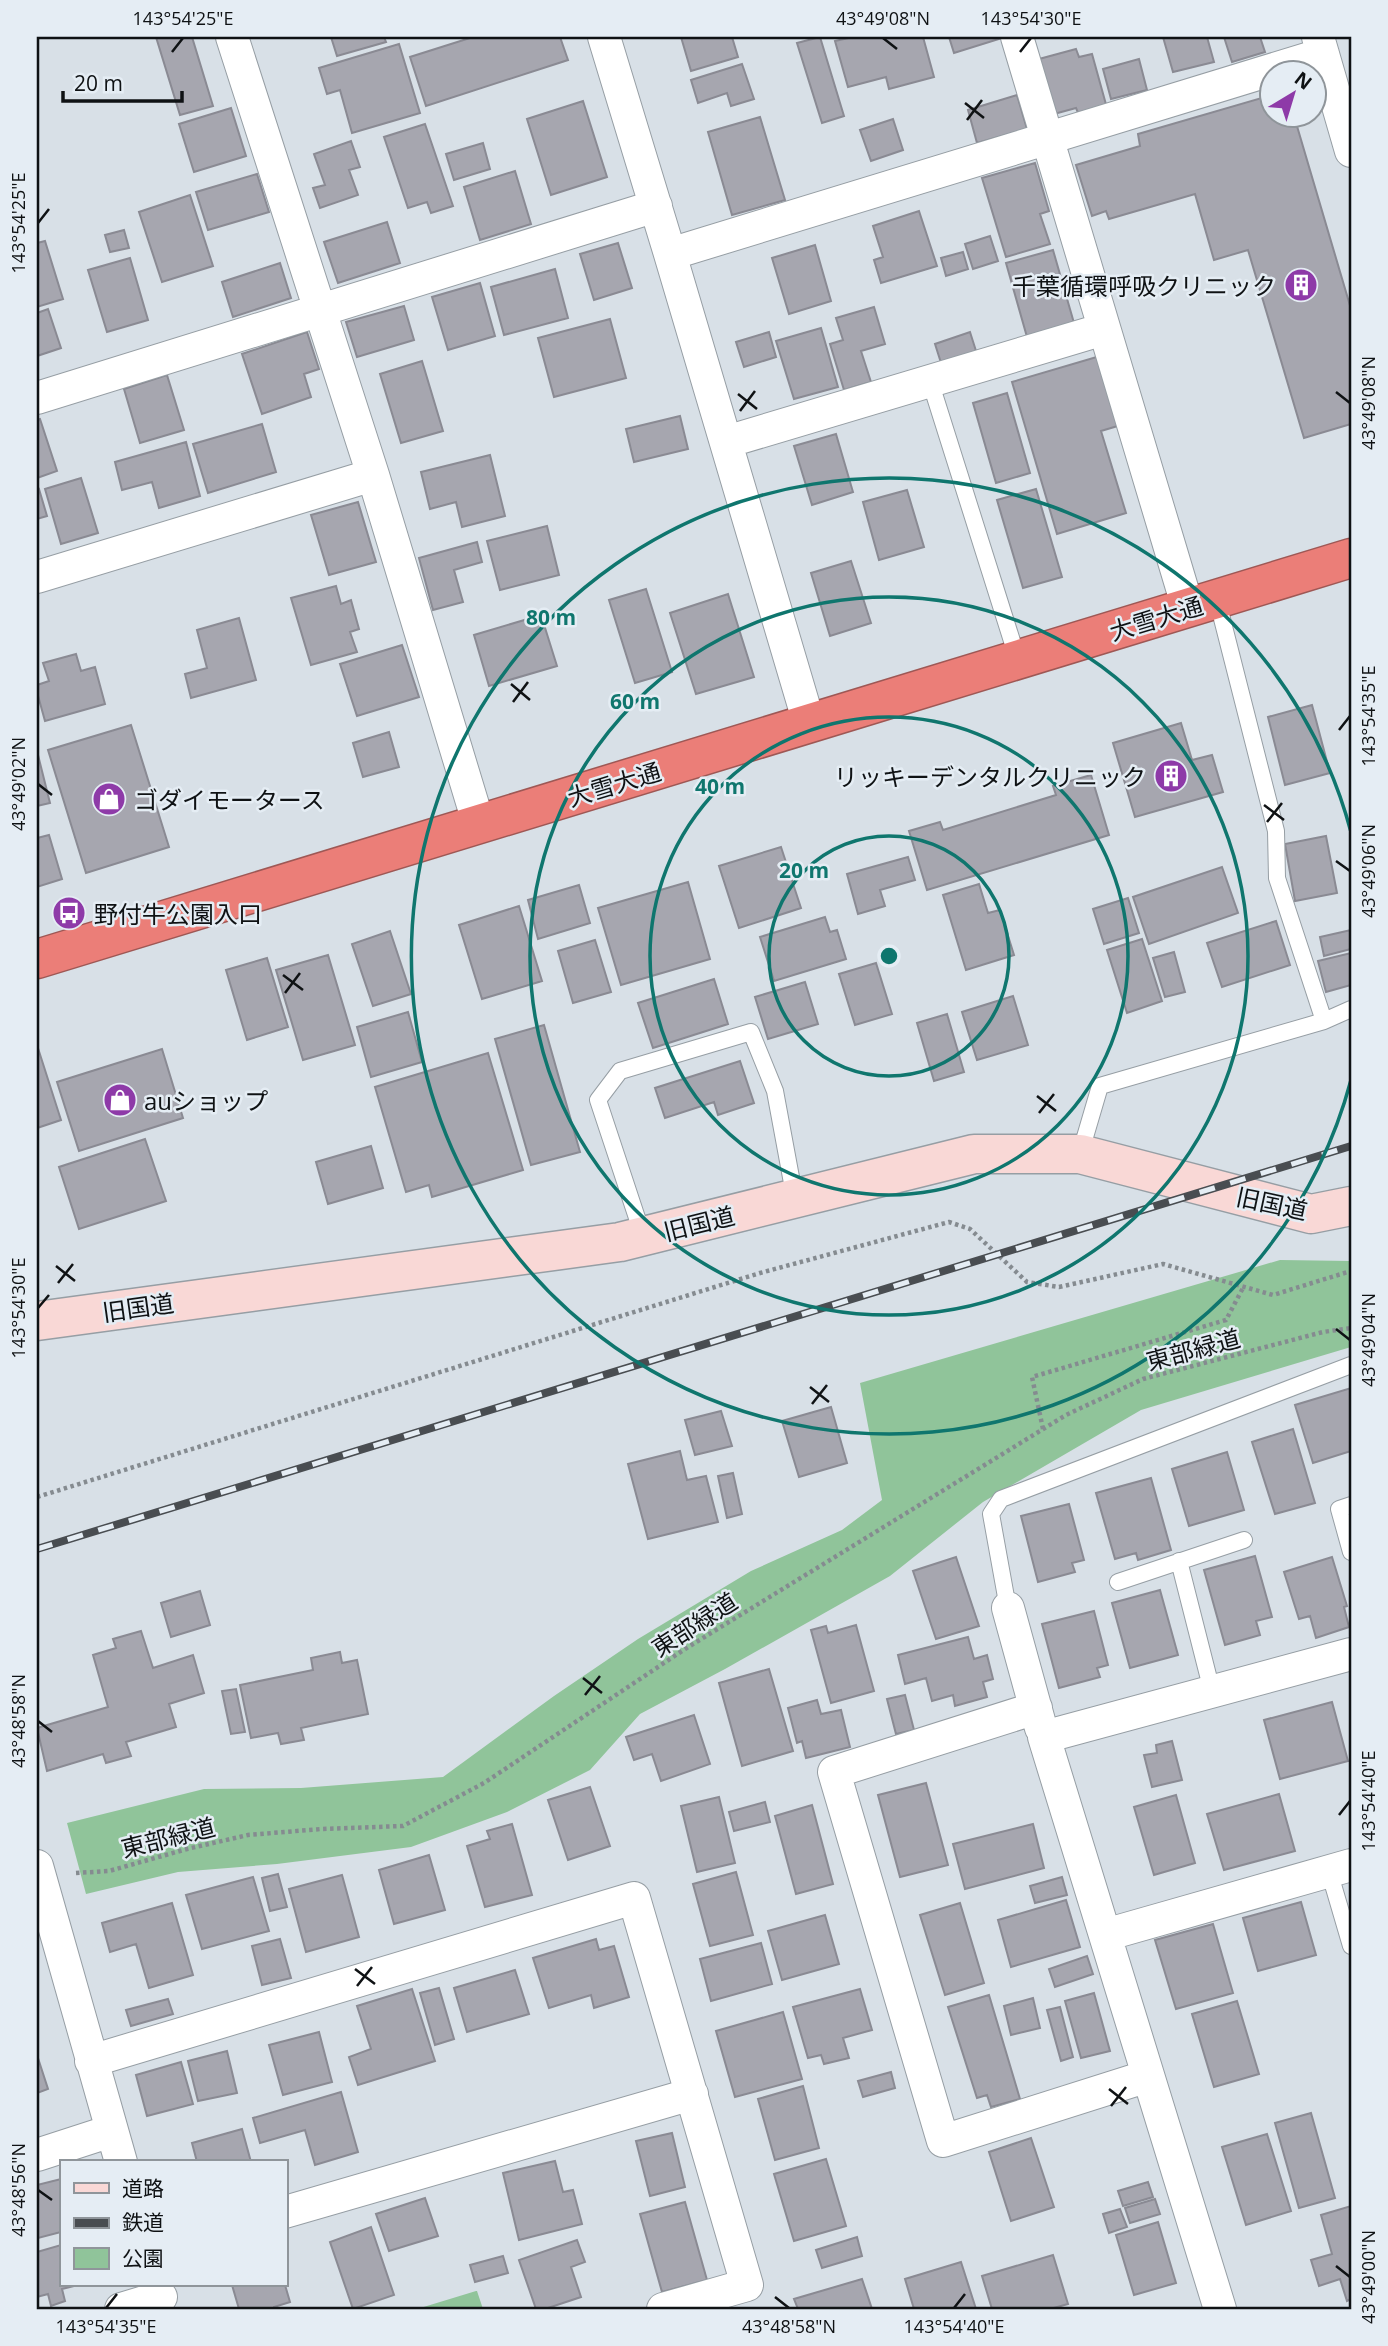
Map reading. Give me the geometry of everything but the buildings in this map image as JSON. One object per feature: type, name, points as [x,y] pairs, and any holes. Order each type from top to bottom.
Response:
[{"type":"highway","name":"大雪大通","points":[[37,959],[1351,558]]},
{"type":"street","points":[[232,37],[373,475],[479,825]]},
{"type":"street","points":[[604,37],[809,723]]},
{"type":"street","points":[[1017,37],[1104,329],[1203,603]]},
{"type":"street","points":[[670,254],[1047,139],[1321,45],[1351,151]]},
{"type":"street","points":[[37,398],[656,206]]},
{"type":"street","points":[[726,442],[1104,329]]},
{"type":"street","points":[[37,577],[373,475]]},
{"type":"street","name":"旧国道","points":[[37,1321],[606,1244],[974,1154],[1080,1154],[1311,1214],[1351,1206]]},
{"type":"street","points":[[1009,1608],[1040,1722],[1220,2309]]},
{"type":"street","points":[[1148,2076],[943,2141],[834,1772],[1040,1722],[1212,1691],[1351,1654]]},
{"type":"street","points":[[1105,1935],[1340,1868]]},
{"type":"street","points":[[38,1870],[120,2160]]},
{"type":"street","points":[[91,2061],[634,1898],[747,2285],[663,2309]]},
{"type":"street","points":[[287,2212],[692,2094]]},
{"type":"street","points":[[37,2155],[111,2130]]},
{"type":"street","points":[[121,2309],[161,2297]]},
{"type":"lane","points":[[930,381],[1018,660]]},
{"type":"lane","points":[[1203,603],[1276,831],[1277,878],[1324,1021]]},
{"type":"lane","points":[[1080,1154],[1100,1086],[1324,1021],[1351,1009]]},
{"type":"lane","points":[[643,1236],[598,1100],[620,1071],[751,1032],[775,1091],[795,1199]]},
{"type":"lane","points":[[1009,1608],[991,1514],[1001,1499],[1351,1366]]},
{"type":"lane","points":[[1351,1505],[1339,1509],[1351,1552]]},
{"type":"lane","points":[[1118,1582],[1244,1540]]},
{"type":"lane","points":[[1180,1561],[1212,1691]]},
{"type":"lane","points":[[1340,1868],[1351,1945]]},
{"type":"path","points":[[37,1497],[760,1273],[949,1222],[970,1229],[1027,1282],[1059,1287],[1163,1264],[1273,1295],[1351,1270]]},
{"type":"path","points":[[1043,1429],[1032,1377],[1226,1320],[1244,1286]]},
{"type":"path","name":"東部緑道","points":[[38,1870],[109,1871],[248,1835],[403,1826],[484,1783],[685,1649],[1066,1415],[1143,1379],[1323,1332],[1351,1328]]},
{"type":"green space","points":[[1280,1260],[1351,1261],[1351,1347],[1141,1410],[983,1502],[890,1576],[640,1714],[590,1770],[507,1812],[411,1847],[277,1864],[178,1872],[86,1894],[67,1823],[204,1789],[301,1788],[443,1777],[638,1639],[751,1571],[842,1530],[882,1500],[860,1383]]},
{"type":"green space","points":[[476,2291],[483,2309],[417,2309]]},
{"type":"railway","points":[[37,1549],[1351,1146]]},
{"type":"place","name":"千葉循環呼吸クリニック","points":[[1301,285]]},
{"type":"place","name":"リッキーデンタルクリニック","points":[[1171,776]]},
{"type":"place","name":"ゴダイモータース","points":[[109,799]]},
{"type":"place","name":"野付牛公園入口","points":[[69,913]]},
{"type":"place","name":"auショップ","points":[[120,1100]]}]
